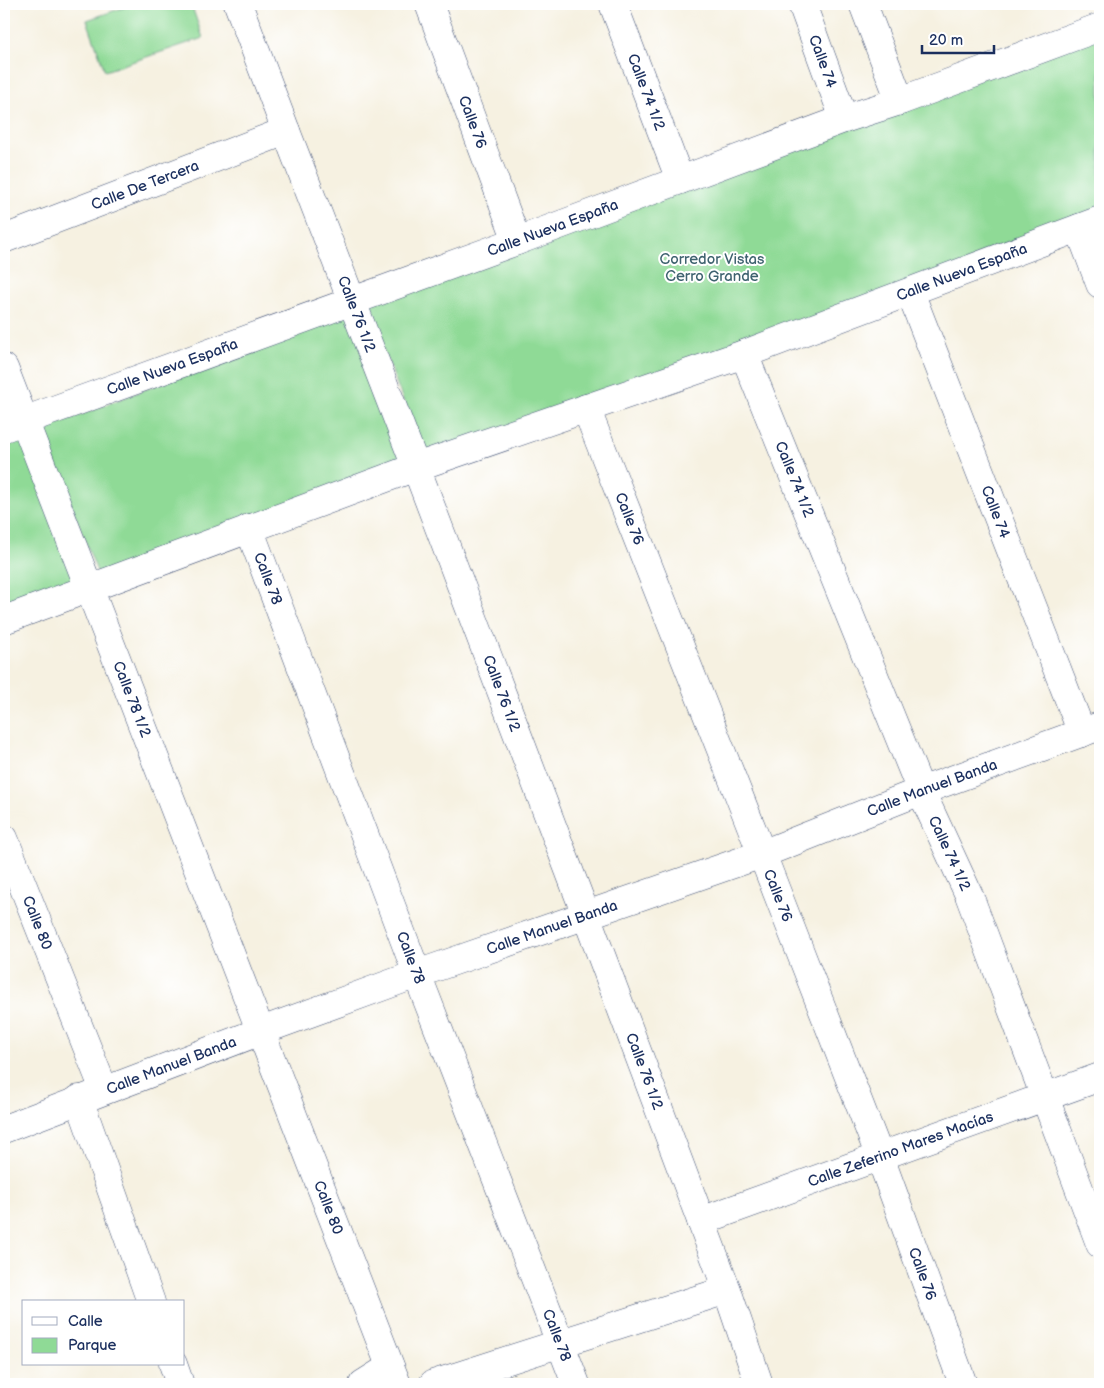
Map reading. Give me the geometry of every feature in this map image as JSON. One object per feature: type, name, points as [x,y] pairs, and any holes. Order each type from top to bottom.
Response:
[{"type":"street","name":"Calle 76 1/2","points":[[238,4],[586,914],[727,1290],[760,1384]]},
{"type":"street","name":"Calle 76","points":[[428,4],[517,241]]},
{"type":"street","name":"Calle 74 1/2","points":[[613,4],[680,180]]},
{"type":"street","name":"Calle 74","points":[[802,4],[844,119]]},
{"type":"street","points":[[863,4],[900,100]]},
{"type":"street","name":"Calle Nueva España","points":[[14,425],[844,119],[1100,27]]},
{"type":"street","name":"Calle De Tercera","points":[[4,239],[286,131]]},
{"type":"street","name":"Calle Nueva España","points":[[4,620],[416,467],[744,354],[1090,224]]},
{"type":"street","points":[[1090,224],[1100,284]]},
{"type":"street","name":"Calle 74","points":[[910,292],[1091,730]]},
{"type":"street","name":"Calle 74 1/2","points":[[744,354],[921,792],[969,895],[1100,1244]]},
{"type":"street","name":"Calle 78 1/2","points":[[4,368],[14,425],[89,587],[261,1031]]},
{"type":"street","name":"Calle 76","points":[[586,408],[880,1157],[963,1384]]},
{"type":"street","name":"Calle 78","points":[[249,528],[417,974],[576,1384]]},
{"type":"street","name":"Calle Manuel Banda","points":[[4,1129],[261,1031],[586,914],[762,854],[921,792],[1091,730]]},
{"type":"street","name":"Calle 80","points":[[4,838],[104,1090]]},
{"type":"street","name":"Calle 80","points":[[261,1031],[394,1376]]},
{"type":"street","name":"Calle Zeferino Mares Macías","points":[[701,1221],[1100,1077]]},
{"type":"street","points":[[79,1100],[150,1300]]},
{"type":"street","points":[[433,1384],[727,1290]]},
{"type":"street","points":[[174,1366],[180,1384]]},
{"type":"street","points":[[362,1384],[394,1376]]},
{"type":"green space","points":[[134,4],[191,4],[203,38],[105,71],[87,20]]},
{"type":"green space","name":"Corredor Vistas Cerro Grande","points":[[1100,34],[1100,217],[426,459],[365,302]]},
{"type":"green space","points":[[349,309],[408,463],[98,574],[42,430]]},
{"type":"green space","points":[[37,431],[93,575],[4,612],[4,442]]}]
